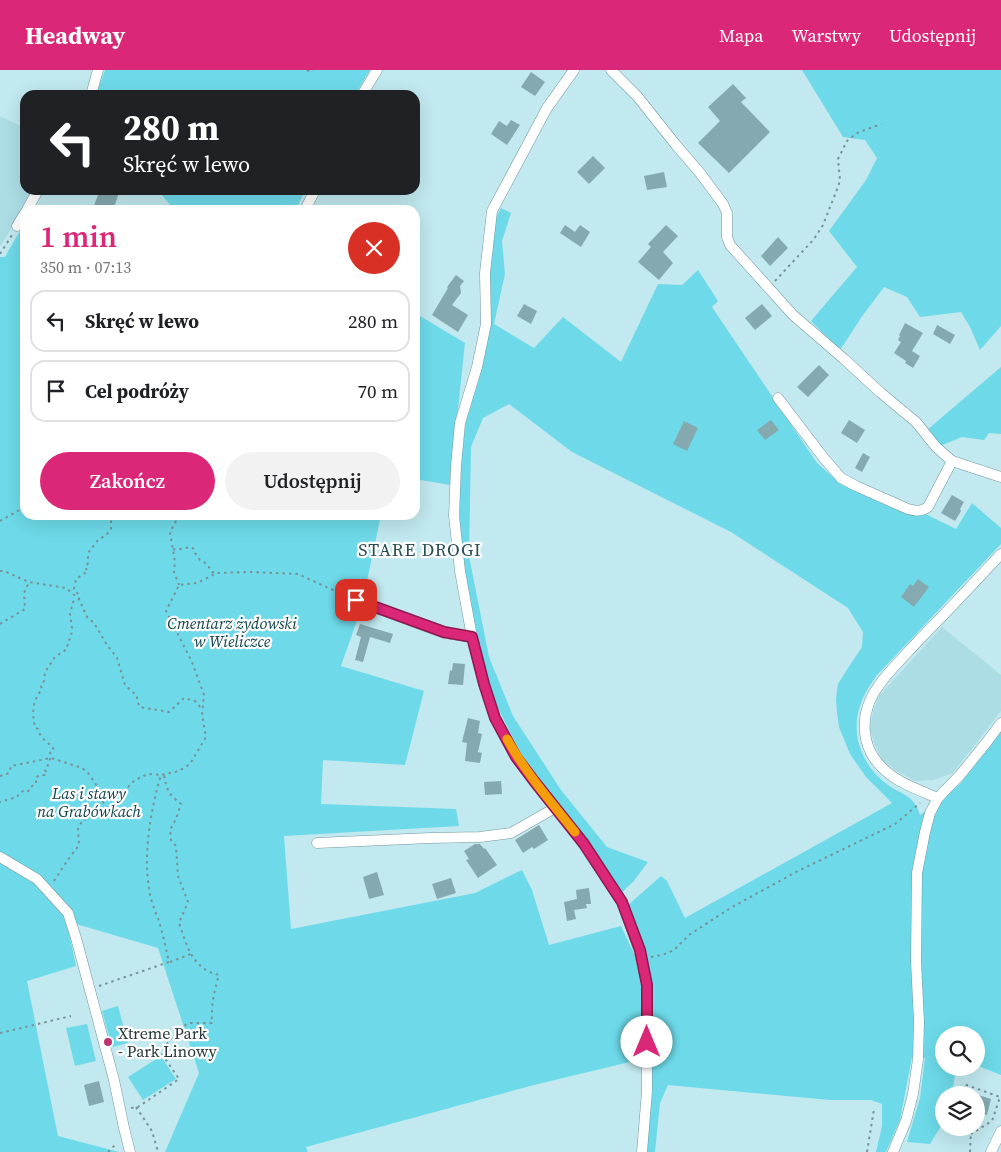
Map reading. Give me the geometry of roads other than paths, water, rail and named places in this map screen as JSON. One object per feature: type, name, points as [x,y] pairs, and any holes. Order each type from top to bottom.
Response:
[{"type":"street","points":[[92,90],[98,70]]},
{"type":"street","points":[[365,90],[377,70]]},
{"type":"street","points":[[574,70],[547,108],[492,211],[485,273],[486,324],[477,367],[460,423],[454,516],[460,571],[472,637],[495,718],[516,757],[584,844],[622,902],[640,950],[647,985],[647,1091],[642,1152]]},
{"type":"street","points":[[612,70],[637,96],[724,204],[727,213],[727,237],[730,245],[793,316],[916,422],[936,447],[952,461],[1001,477]]},
{"type":"street","points":[[17,226],[20,221]]},
{"type":"street","points":[[778,398],[841,478],[908,509],[916,511],[928,507],[952,461]]},
{"type":"street","points":[[933,796],[901,782],[889,774],[874,758],[870,751],[864,726],[868,706],[875,690],[894,668],[1001,554]]},
{"type":"street","points":[[360,588],[356,600],[444,632],[472,637]]},
{"type":"street","points":[[893,1152],[906,1121],[913,1094],[918,1059],[917,873],[933,796],[960,776],[1001,722]]},
{"type":"street","points":[[317,844],[421,838],[480,837],[511,833],[555,808]]},
{"type":"street","points":[[0,856],[37,879],[68,913],[114,1080],[130,1152]]},
{"type":"street","points":[[991,1152],[1001,1131]]},
{"type":"place","name":"Xtreme Park - Park Linowy","points":[[108,1042]]},
{"type":"district","name":"STARE DROGI","points":[[420,549]]},
{"type":"park label","name":"Cmentarz żydowski w Wieliczce","points":[[232,632]]},
{"type":"park label","name":"Las i stawy na Grabówkach","points":[[89,802]]}]
